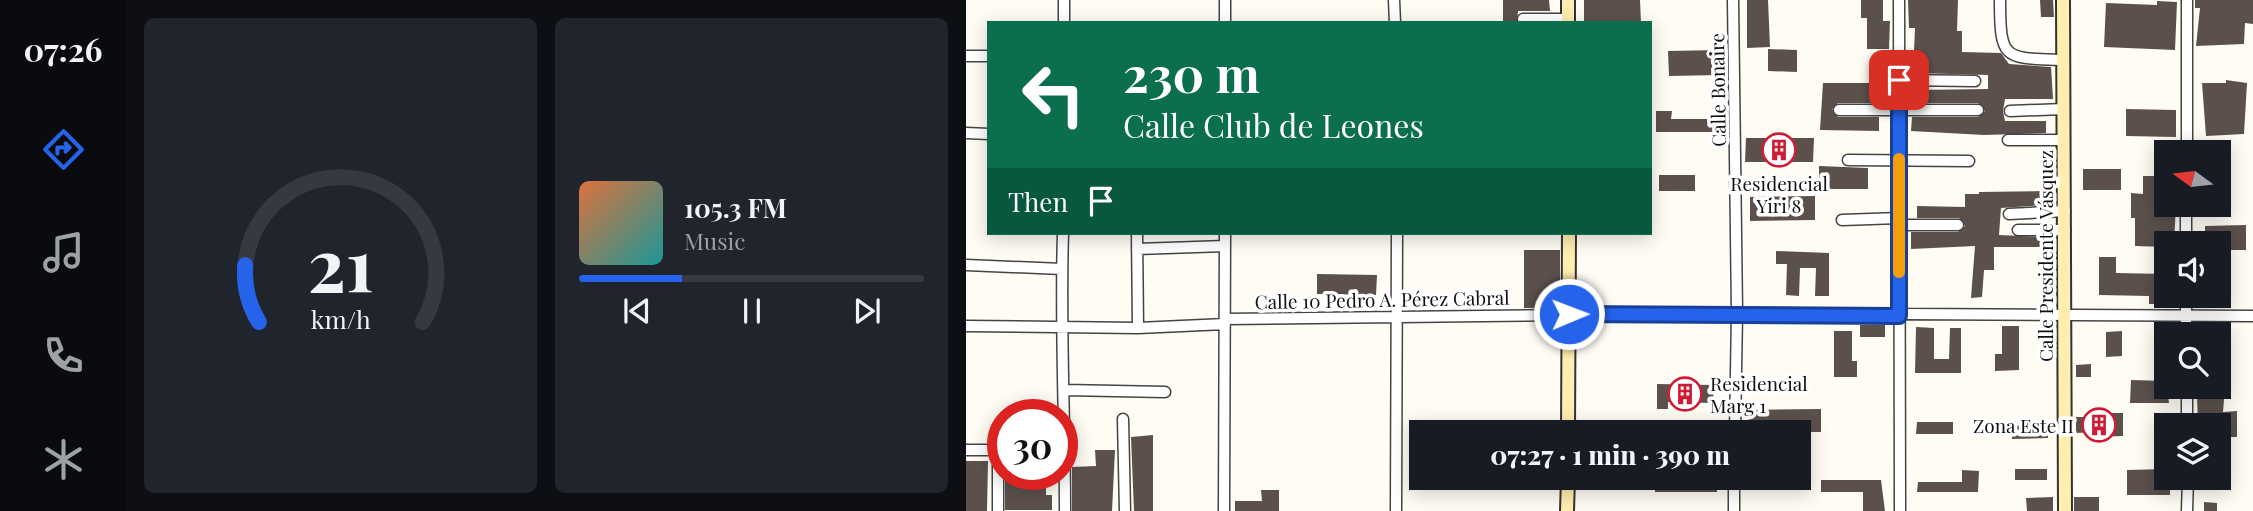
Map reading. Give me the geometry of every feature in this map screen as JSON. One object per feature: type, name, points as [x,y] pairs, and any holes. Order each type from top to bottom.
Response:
[{"type":"street","points":[[1064,0],[1065,21]]},
{"type":"street","points":[[1226,0],[1226,21]]},
{"type":"street","points":[[1394,0],[1395,21]]},
{"type":"street","points":[[1523,19],[1569,21],[1568,0]]},
{"type":"street","name":"Calle Bonaire","points":[[1733,0],[1737,313],[1735,420]]},
{"type":"street","points":[[1899,0],[1900,511]]},
{"type":"street","points":[[2000,0],[2000,39],[2007,51],[2021,58],[2063,60]]},
{"type":"street","name":"Calle Presidente Vásquez","points":[[2063,0],[2064,511]]},
{"type":"street","points":[[2187,0],[2187,140]]},
{"type":"street","points":[[966,56],[987,56]]},
{"type":"street","points":[[1899,80],[1975,81]]},
{"type":"street","points":[[2010,111],[2064,109]]},
{"type":"street","points":[[1839,110],[1978,110]]},
{"type":"street","points":[[966,133],[987,134]]},
{"type":"street","points":[[2008,140],[2064,140]]},
{"type":"street","points":[[1849,160],[1969,161]]},
{"type":"street","points":[[2008,214],[2064,211]]},
{"type":"street","points":[[1842,220],[1958,225]]},
{"type":"street","points":[[2018,230],[2065,230]]},
{"type":"street","points":[[1063,235],[1061,326],[1065,399]]},
{"type":"street","points":[[1137,235],[1138,327]]},
{"type":"street","points":[[1223,511],[1225,235]]},
{"type":"street","points":[[1396,511],[1397,235]]},
{"type":"street","points":[[1568,420],[1569,235]]},
{"type":"street","points":[[1137,248],[1225,246]]},
{"type":"street","points":[[966,265],[1062,269]]},
{"type":"street","points":[[2186,308],[2186,322]]},
{"type":"street","name":"Calle 10 Pedro A. Pérez Cabral","points":[[966,326],[1138,327],[1398,316],[1569,314],[2253,316]]},
{"type":"street","points":[[1065,390],[1165,392]]},
{"type":"street","points":[[1123,419],[1125,511]]},
{"type":"street","points":[[966,450],[987,450]]},
{"type":"street","points":[[998,511],[999,490]]},
{"type":"street","points":[[1064,490],[1065,511]]},
{"type":"street","points":[[1567,490],[1567,511]]},
{"type":"street","points":[[1734,490],[1734,511]]},
{"type":"street","points":[[2187,511],[2188,490]]},
{"type":"building","points":[[1503,0],[1549,0],[1550,11],[1518,11],[1517,21],[1503,21]]},
{"type":"building","points":[[1584,0],[1640,0],[1641,21],[1584,21]]},
{"type":"building","points":[[1747,0],[1768,0],[1770,47],[1747,48]]},
{"type":"building","points":[[1861,0],[1883,0],[1883,21],[1890,21],[1889,49],[1867,49],[1867,18],[1861,18]]},
{"type":"building","points":[[1908,0],[1958,0],[1957,31],[1962,31],[1962,52],[2001,53],[2009,64],[2051,67],[2053,99],[2005,99],[2003,111],[2005,121],[2046,121],[2046,133],[1984,135],[1911,131],[1912,117],[1978,117],[1985,111],[1978,103],[1913,103],[1913,90],[1988,89],[1988,75],[1913,73],[1915,28],[1909,28]]},
{"type":"building","points":[[2040,0],[2053,0],[2054,17],[2041,17]]},
{"type":"building","points":[[2195,0],[2253,0],[2253,24],[2245,23],[2244,44],[2196,46],[2200,8],[2195,8]]},
{"type":"building","points":[[2157,1],[2177,2],[2175,50],[2104,47],[2106,3],[2157,5]]},
{"type":"building","points":[[1768,49],[1797,50],[1797,72],[1768,71]]},
{"type":"building","points":[[1720,50],[1720,75],[1669,76],[1668,51]]},
{"type":"building","points":[[2226,80],[2247,83],[2244,134],[2206,136],[2202,83],[2226,83]]},
{"type":"building","points":[[1823,83],[1881,83],[1881,103],[1838,103],[1832,109],[1838,117],[1879,117],[1879,131],[1820,130]]},
{"type":"building","points":[[2126,109],[2176,110],[2176,137],[2126,136]]},
{"type":"building","points":[[1656,111],[1672,111],[1671,119],[1720,119],[1720,132],[1656,132]]},
{"type":"building","name":"Residencial Yiri 8","points":[[1746,138],[1814,138],[1813,162],[1745,162]]},
{"type":"building","points":[[1819,166],[1868,168],[1868,189],[1819,189]]},
{"type":"building","points":[[2083,169],[2121,169],[2121,190],[2083,190]]},
{"type":"building","points":[[1659,175],[1695,175],[1695,191],[1659,191]]},
{"type":"building","points":[[2143,176],[2154,176],[2154,217],[2175,217],[2175,231],[2154,231],[2154,247],[2135,246],[2135,218],[2131,218],[2131,193],[2143,194]]},
{"type":"building","points":[[2043,191],[2043,205],[2001,208],[1999,235],[2044,237],[2043,247],[1994,247],[1994,270],[1984,270],[1982,297],[1971,298],[1975,246],[1911,249],[1911,232],[1958,232],[1965,226],[1959,218],[1917,218],[1917,206],[1965,207],[1965,194]]},
{"type":"building","points":[[1815,196],[1815,220],[1750,221],[1750,197]]},
{"type":"building","points":[[2246,225],[2246,250],[2231,250],[2231,231],[2205,231],[2205,226]]},
{"type":"building","points":[[1524,250],[1560,250],[1560,308],[1524,308]]},
{"type":"building","points":[[1776,251],[1829,253],[1829,296],[1815,296],[1816,268],[1800,268],[1799,296],[1786,295],[1787,264],[1776,264]]},
{"type":"building","points":[[2099,257],[2116,257],[2116,273],[2154,274],[2154,304],[2149,304],[2149,296],[2099,295]]},
{"type":"building","points":[[1317,274],[1377,275],[1376,295],[1317,294]]},
{"type":"building","points":[[1860,325],[1885,325],[1885,337],[1860,337]]},
{"type":"building","points":[[2002,326],[2019,326],[2019,370],[1995,371],[1995,354],[2002,354]]},
{"type":"building","points":[[1916,327],[1934,328],[1934,359],[1949,359],[1950,328],[1961,328],[1961,373],[1915,373]]},
{"type":"building","points":[[1834,331],[1852,331],[1852,361],[1857,361],[1857,377],[1834,377]]},
{"type":"building","points":[[2122,331],[2122,356],[2106,357],[2106,332]]},
{"type":"building","points":[[2091,364],[2091,377],[2076,377],[2076,365]]},
{"type":"building","points":[[2131,380],[2154,381],[2154,399],[2168,399],[2169,403],[2130,403]]},
{"type":"building","name":"Residencial Marg 1","points":[[1657,384],[1714,385],[1713,403],[1668,402],[1668,409],[1657,409]]},
{"type":"building","points":[[2197,399],[2224,399],[2223,412],[2237,411],[2237,437],[2231,437],[2231,413],[2198,413]]},
{"type":"building","points":[[1821,409],[1821,432],[1811,432],[1811,420],[1748,420],[1748,410]]},
{"type":"building","name":"Zona Este II","points":[[2095,413],[2123,413],[2123,436],[2095,437],[2095,432],[2076,433],[2076,417],[2095,417]]},
{"type":"building","points":[[1917,422],[1953,422],[1953,434],[1916,434]]},
{"type":"building","points":[[2048,424],[2048,438],[2012,439],[2012,426]]},
{"type":"building","points":[[1153,435],[1153,511],[1134,511],[1131,437]]},
{"type":"building","points":[[1095,450],[1115,450],[1112,511],[1072,511],[1072,490],[1078,490],[1078,467],[1096,466]]},
{"type":"building","points":[[966,461],[987,461],[987,511],[966,511]]},
{"type":"building","points":[[2015,469],[2047,469],[2047,480],[2015,480]]},
{"type":"building","points":[[2154,469],[2154,490],[2170,490],[2170,495],[2127,495],[2127,470]]},
{"type":"building","points":[[1962,470],[1979,471],[1978,492],[1917,492],[1918,482],[1962,482]]},
{"type":"building","points":[[1821,480],[1881,480],[1885,511],[1863,511],[1863,492],[1821,492]]},
{"type":"building","points":[[1005,490],[1046,490],[1046,495],[1052,495],[1052,510],[1005,510]]},
{"type":"building","points":[[1261,490],[1279,490],[1279,511],[1235,511],[1235,501],[1262,501]]},
{"type":"building","points":[[1655,490],[1717,490],[1717,492]]},
{"type":"building","points":[[2053,497],[2053,511],[2027,511],[2026,498]]},
{"type":"building","points":[[2074,497],[2099,497],[2099,511],[2074,511]]},
{"type":"building","points":[[2204,502],[2217,503],[2217,511],[2204,511]]},
{"type":"slow traffic","points":[[1899,159],[1899,272]]},
{"type":"place","name":"Residencial Yiri 8","points":[[1779,150]]},
{"type":"place","name":"Residencial Marg 1","points":[[1685,394]]},
{"type":"place","name":"Zona Este II","points":[[2099,425]]},
{"type":"route","points":[[1569,314],[1899,316],[1899,80]]}]
